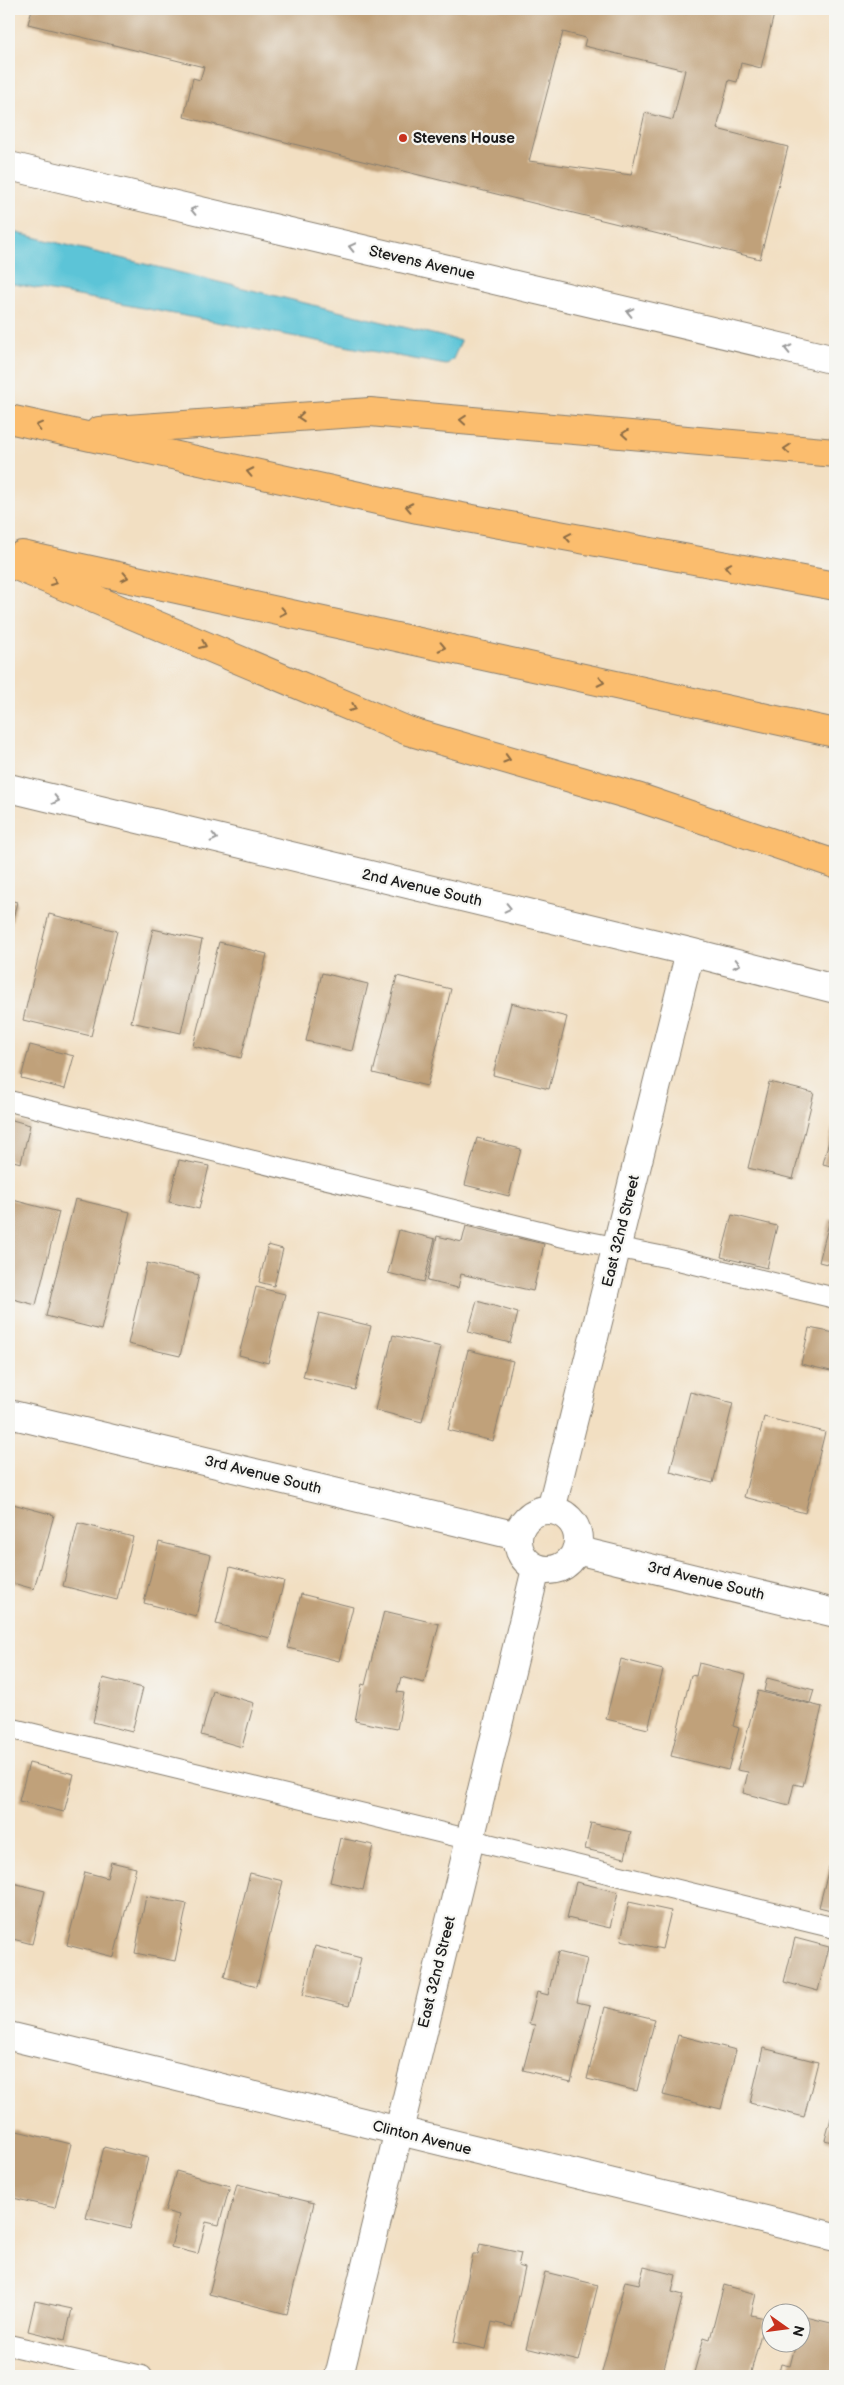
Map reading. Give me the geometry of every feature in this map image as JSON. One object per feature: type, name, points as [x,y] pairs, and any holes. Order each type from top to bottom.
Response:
[{"type":"highway","points":[[68,434],[370,412],[835,453]]},
{"type":"highway","points":[[9,419],[68,434],[418,509],[835,586]]},
{"type":"highway","points":[[9,552],[835,733]]},
{"type":"highway","points":[[9,563],[408,731],[640,798],[835,864]]},
{"type":"highway","points":[[776,576],[835,599]]},
{"type":"street","name":"Stevens Avenue","points":[[9,166],[835,360]]},
{"type":"street","name":"2nd Avenue South","points":[[9,788],[690,952],[835,989]]},
{"type":"street","name":"East 32nd Street","points":[[551,1510],[690,952]]},
{"type":"street","name":"3rd Avenue South","points":[[9,1414],[517,1536]]},
{"type":"street","points":[[551,1510],[567,1517],[573,1524],[577,1532],[576,1550],[572,1559],[556,1570],[536,1569],[522,1555],[518,1546],[517,1536],[520,1527],[533,1514],[551,1510]]},
{"type":"street","name":"3rd Avenue South","points":[[576,1550],[835,1613]]},
{"type":"street","name":"East 32nd Street","points":[[338,2376],[536,1569]]},
{"type":"street","name":"Clinton Avenue","points":[[9,2036],[835,2237]]},
{"type":"lane","points":[[9,1101],[564,1237],[617,1247],[835,1298]]},
{"type":"lane","points":[[9,1728],[469,1839],[528,1856],[835,1928]]},
{"type":"lane","points":[[9,2344],[142,2376]]},
{"type":"water","points":[[9,231],[461,341],[453,359],[446,365],[9,283]]},
{"type":"building","name":"Stevens House","points":[[32,9],[755,9],[774,14],[761,68],[741,63],[737,82],[729,80],[717,129],[788,147],[760,259],[184,117],[193,78],[200,80],[204,67],[28,24]],"holes":[[[563,32],[586,38],[584,46],[685,70],[673,120],[645,113],[631,175],[529,161]]]},
{"type":"building","points":[[9,900],[17,902],[9,934]]},
{"type":"building","points":[[49,914],[117,931],[91,1036],[23,1020]]},
{"type":"building","points":[[153,929],[202,940],[181,1033],[131,1022]]},
{"type":"building","points":[[219,942],[267,954],[241,1058],[193,1046]]},
{"type":"building","points":[[322,973],[368,984],[352,1051],[306,1041]]},
{"type":"building","points":[[397,976],[451,989],[427,1086],[373,1073]]},
{"type":"building","points":[[511,1003],[567,1017],[549,1089],[493,1075]]},
{"type":"building","points":[[30,1045],[74,1056],[65,1089],[21,1078]]},
{"type":"building","points":[[769,1082],[814,1093],[793,1179],[748,1168]]},
{"type":"building","points":[[835,1117],[835,1167],[823,1164]]},
{"type":"building","points":[[9,1119],[30,1125],[21,1163],[9,1160]]},
{"type":"building","points":[[477,1138],[521,1149],[509,1196],[465,1185]]},
{"type":"building","points":[[179,1160],[209,1166],[199,1209],[169,1202]]},
{"type":"building","points":[[9,1199],[59,1212],[36,1305],[9,1298]]},
{"type":"building","points":[[75,1199],[130,1212],[101,1330],[46,1316]]},
{"type":"building","points":[[732,1215],[777,1226],[767,1268],[721,1257]]},
{"type":"building","points":[[830,1219],[835,1221],[835,1266],[819,1262]]},
{"type":"building","points":[[466,1226],[544,1244],[533,1291],[461,1274],[458,1288],[427,1281],[437,1236],[462,1242]]},
{"type":"building","points":[[399,1230],[435,1239],[424,1282],[388,1273]]},
{"type":"building","points":[[268,1245],[283,1249],[274,1286],[259,1282]]},
{"type":"building","points":[[147,1263],[199,1275],[180,1356],[128,1344]]},
{"type":"building","points":[[256,1287],[285,1294],[268,1363],[239,1355]]},
{"type":"building","points":[[477,1301],[518,1313],[510,1343],[468,1332]]},
{"type":"building","points":[[319,1313],[371,1326],[355,1390],[303,1377]]},
{"type":"building","points":[[809,1328],[835,1333],[835,1372],[801,1364]]},
{"type":"building","points":[[393,1335],[441,1347],[422,1422],[375,1410]]},
{"type":"building","points":[[468,1350],[513,1361],[493,1441],[448,1430]]},
{"type":"building","points":[[690,1392],[733,1403],[713,1483],[670,1472]]},
{"type":"building","points":[[764,1417],[825,1432],[805,1513],[744,1497]]},
{"type":"building","points":[[9,1503],[54,1515],[34,1589],[9,1582]]},
{"type":"building","points":[[78,1523],[133,1537],[117,1600],[63,1586]]},
{"type":"building","points":[[159,1542],[211,1555],[196,1616],[144,1603]]},
{"type":"building","points":[[230,1567],[284,1581],[270,1638],[216,1624]]},
{"type":"building","points":[[301,1594],[353,1607],[339,1661],[288,1648]]},
{"type":"building","points":[[384,1611],[439,1624],[424,1683],[401,1677],[397,1692],[404,1693],[397,1729],[355,1721],[362,1684],[365,1685]]},
{"type":"building","points":[[621,1659],[663,1670],[648,1729],[606,1719]]},
{"type":"building","points":[[699,1663],[746,1675],[733,1726],[739,1728],[728,1770],[671,1756],[691,1675],[696,1676]]},
{"type":"building","points":[[103,1678],[143,1688],[132,1732],[93,1722]]},
{"type":"building","points":[[767,1678],[814,1690],[810,1703],[764,1691]]},
{"type":"building","points":[[213,1691],[254,1703],[242,1747],[201,1735]]},
{"type":"building","points":[[758,1691],[822,1707],[803,1786],[794,1784],[789,1805],[743,1793],[748,1772],[737,1770]]},
{"type":"building","points":[[29,1763],[74,1774],[64,1812],[19,1801]]},
{"type":"building","points":[[591,1823],[631,1832],[625,1858],[585,1849]]},
{"type":"building","points":[[340,1838],[373,1845],[363,1890],[330,1882]]},
{"type":"building","points":[[111,1862],[136,1868],[114,1957],[67,1945],[85,1872],[107,1878]]},
{"type":"building","points":[[830,1864],[835,1866],[835,1911],[819,1907]]},
{"type":"building","points":[[250,1873],[283,1881],[257,1986],[224,1977]]},
{"type":"building","points":[[9,1882],[45,1891],[32,1944],[9,1938]]},
{"type":"building","points":[[576,1882],[618,1892],[610,1928],[567,1918]]},
{"type":"building","points":[[146,1896],[187,1904],[175,1961],[135,1953]]},
{"type":"building","points":[[629,1902],[671,1911],[662,1949],[621,1940]]},
{"type":"building","points":[[795,1938],[829,1947],[818,1991],[784,1982]]},
{"type":"building","points":[[315,1946],[361,1958],[349,2006],[303,1995]]},
{"type":"building","points":[[558,1952],[587,1959],[577,2002],[590,2005],[571,2082],[523,2070],[535,2025],[529,2024],[537,1992],[548,1995]]},
{"type":"building","points":[[605,2007],[655,2019],[637,2091],[587,2079]]},
{"type":"building","points":[[678,2035],[736,2050],[721,2109],[663,2095]]},
{"type":"building","points":[[763,2048],[818,2062],[804,2117],[750,2103]]},
{"type":"building","points":[[835,2104],[835,2143],[825,2140]]},
{"type":"building","points":[[13,2130],[71,2144],[55,2208],[9,2197],[9,2146]]},
{"type":"building","points":[[104,2147],[148,2158],[130,2229],[86,2218]]},
{"type":"building","points":[[176,2171],[230,2186],[219,2225],[206,2222],[198,2254],[171,2247],[179,2215],[165,2211]]},
{"type":"building","points":[[237,2184],[314,2203],[287,2314],[209,2294]]},
{"type":"building","points":[[480,2244],[521,2253],[518,2266],[525,2268],[512,2327],[492,2322],[486,2349],[454,2342],[473,2254],[478,2254]]},
{"type":"building","points":[[644,2267],[676,2275],[672,2292],[683,2295],[662,2376],[601,2376],[625,2281],[639,2284]]},
{"type":"building","points":[[545,2272],[598,2285],[579,2361],[526,2348]]},
{"type":"building","points":[[724,2285],[756,2294],[751,2315],[762,2317],[762,2330],[750,2376],[693,2376],[704,2337],[710,2339]]},
{"type":"building","points":[[35,2301],[72,2309],[65,2340],[28,2331]]},
{"type":"building","points":[[812,2318],[835,2324],[835,2376],[778,2376],[781,2364],[790,2366],[794,2352],[812,2352]]},
{"type":"place","name":"Stevens House","points":[[403,138]]}]
